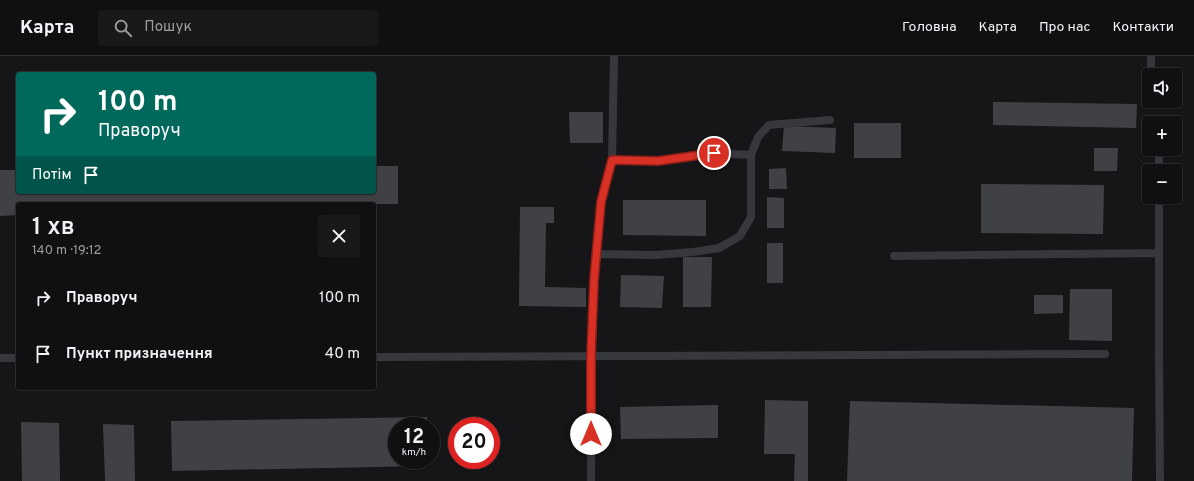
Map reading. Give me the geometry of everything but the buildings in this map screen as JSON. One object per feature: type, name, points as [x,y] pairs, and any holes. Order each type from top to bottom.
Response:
[{"type":"lane","points":[[591,481],[591,356],[594,280],[601,202],[612,160],[614,56]]},
{"type":"lane","points":[[1151,56],[1151,68]]},
{"type":"lane","points":[[597,254],[656,255],[693,252],[719,248],[740,236],[751,217],[751,154],[758,137],[769,125],[830,120]]},
{"type":"lane","points":[[612,160],[658,161],[714,153],[751,154]]},
{"type":"lane","points":[[1159,204],[1160,481]]},
{"type":"lane","points":[[894,256],[1159,253]]},
{"type":"lane","points":[[376,357],[1105,354]]},
{"type":"lane","points":[[0,358],[16,358]]},
{"type":"route","points":[[591,434],[591,356],[594,280],[601,202],[612,160],[658,161],[714,153]]}]
